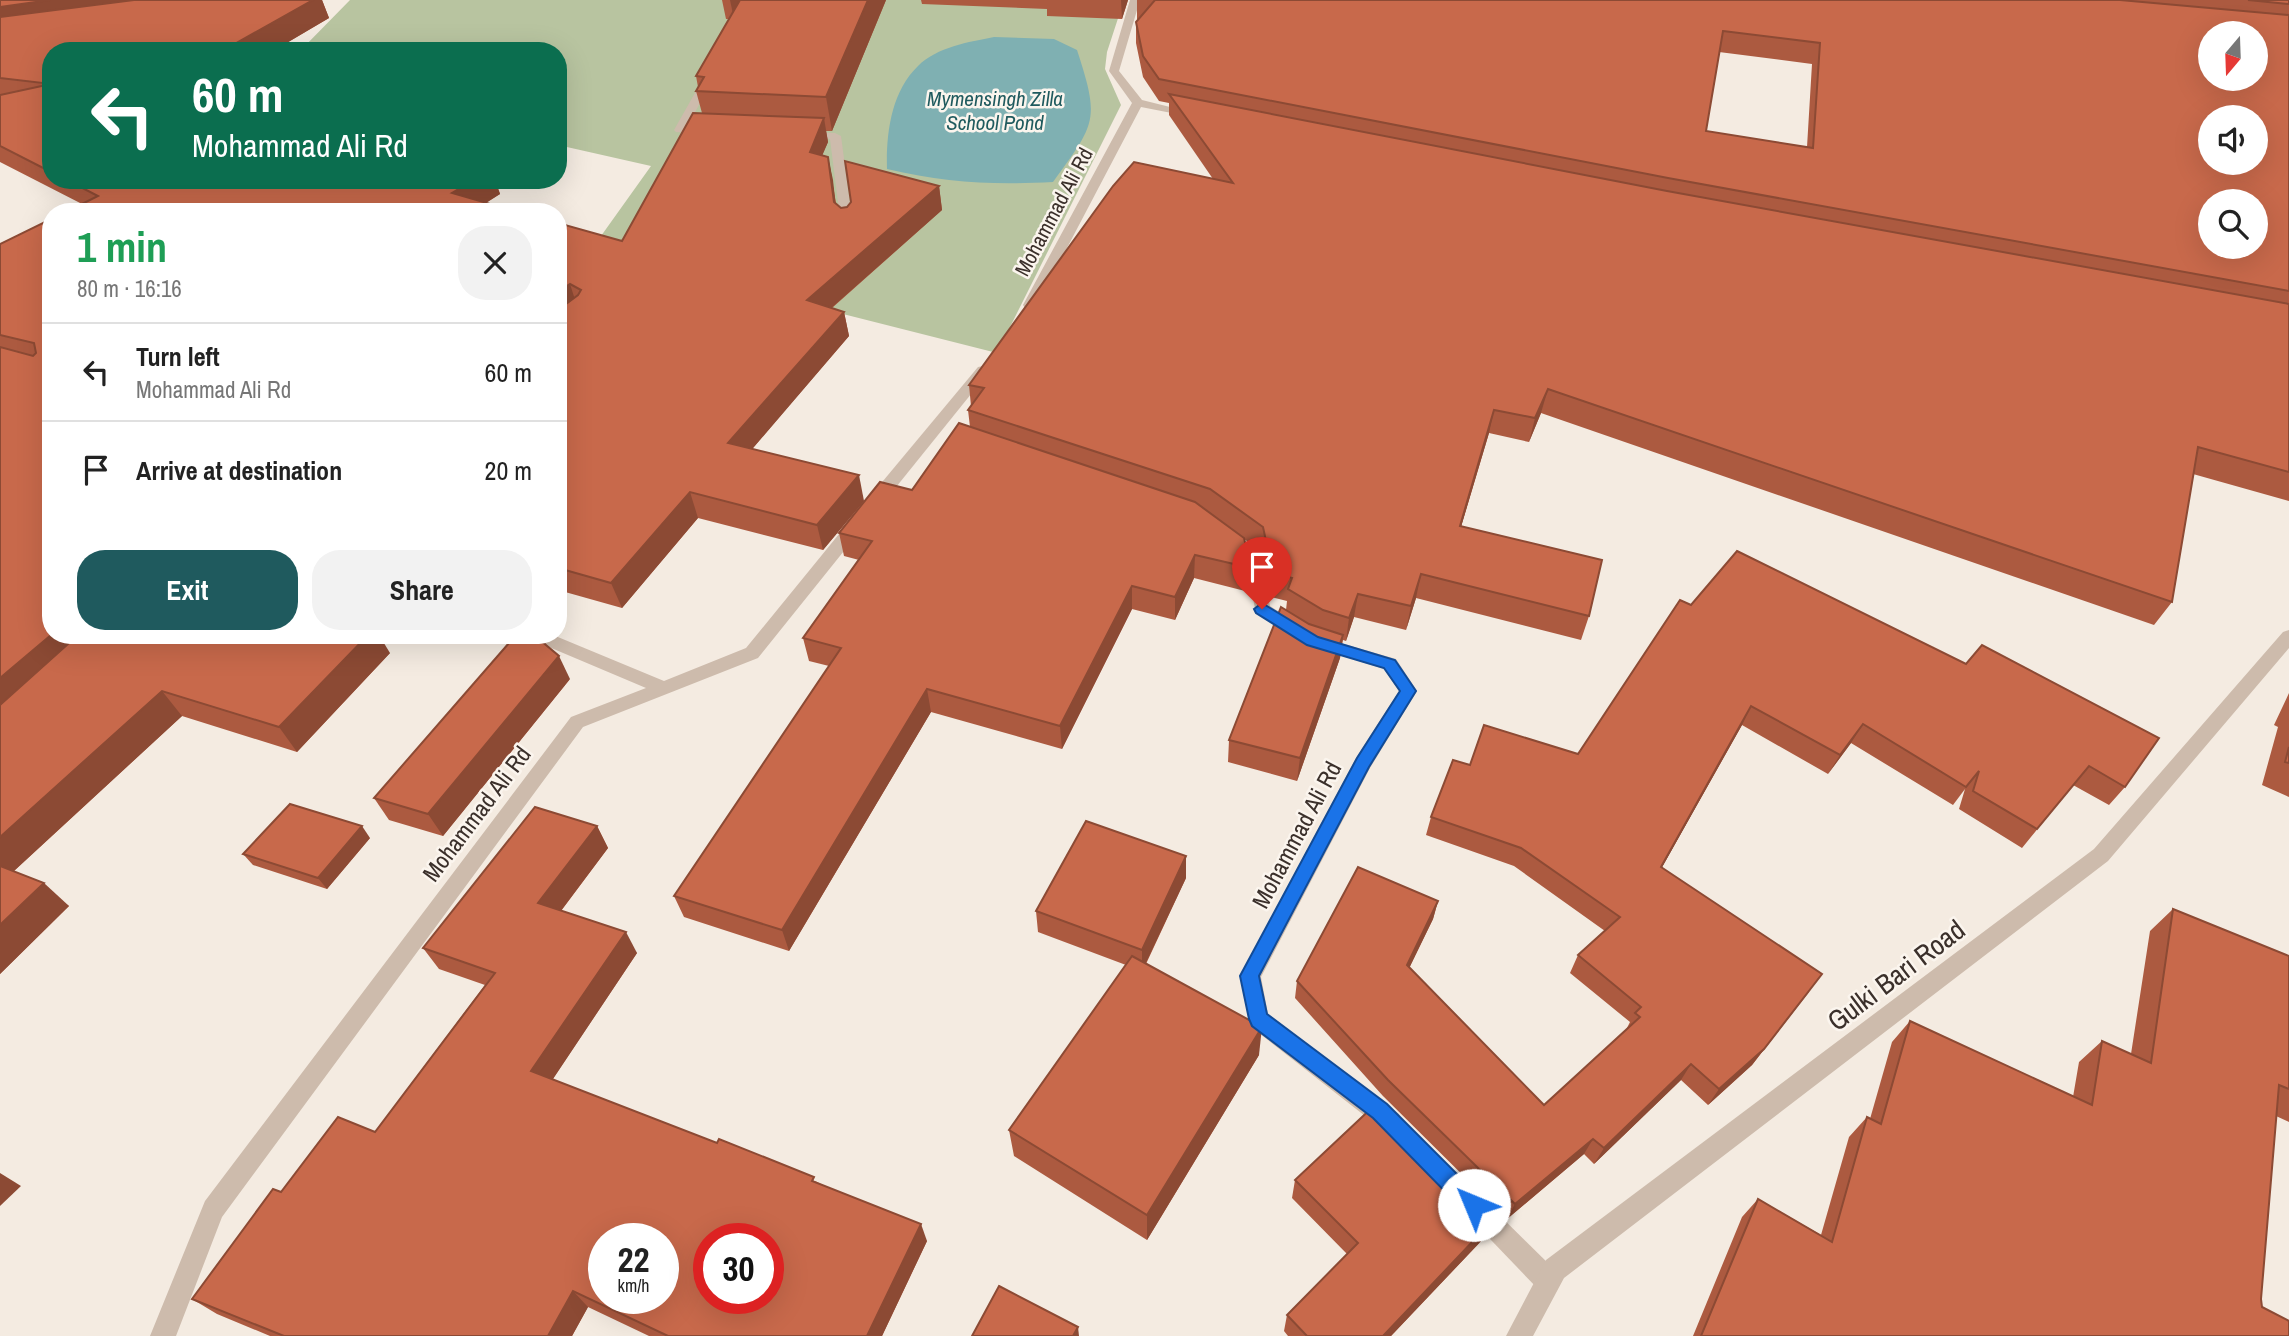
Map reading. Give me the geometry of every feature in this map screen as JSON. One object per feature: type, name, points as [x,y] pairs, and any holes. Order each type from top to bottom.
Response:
[{"type":"street","points":[[1135,0],[1114,71],[1138,103],[1205,117]]},
{"type":"street","points":[[713,71],[680,130],[719,131]]},
{"type":"street","name":"Mohammad Ali Rd","points":[[1019,325],[1138,103]]},
{"type":"street","points":[[796,134],[835,136],[847,226]]},
{"type":"street","name":"Mohammad Ali Rd","points":[[163,1336],[213,1209],[577,722],[752,653],[997,352]]},
{"type":"street","points":[[935,429],[959,437]]},
{"type":"street","name":"Mohammad Ali Rd","points":[[1212,527],[1253,556],[1262,609],[1313,641],[1390,664],[1408,691],[1363,763],[1250,976],[1258,1019],[1380,1111],[1408,1139]]},
{"type":"street","name":"Gulki Bari Road","points":[[1518,1336],[1555,1269],[2101,855],[2289,636]]},
{"type":"street","points":[[558,644],[664,688]]},
{"type":"street","points":[[1464,1196],[1548,1281]]},
{"type":"green space","points":[[350,0],[1124,0],[1107,52],[1105,69],[1121,105],[997,353],[591,250],[651,166],[567,147],[567,42],[309,42]]},
{"type":"water","name":"Mymensingh Zilla School Pond","points":[[994,37],[1054,39],[1077,50],[1089,92],[1090,120],[1086,133],[1053,182],[970,182],[887,169],[892,114],[909,76],[934,54],[954,46]]},
{"type":"building","points":[[0,0],[50,0],[0,7]]},
{"type":"building","points":[[134,0],[313,0],[238,42],[42,42],[42,83],[0,78],[0,17]]},
{"type":"building","points":[[740,0],[868,0],[826,97],[696,91],[704,77],[696,76]]},
{"type":"building","points":[[1155,0],[2120,0],[2289,15],[2289,291],[1668,178],[1159,79],[1143,56],[1136,22]],"holes":[[[1723,31],[1820,43],[1813,148],[1706,131]]]},
{"type":"building","points":[[2248,0],[2289,0],[2289,4]]},
{"type":"building","points":[[42,86],[42,167],[0,146],[0,95]]},
{"type":"building","points":[[1169,94],[1667,191],[2289,304],[2289,472],[2198,447],[2172,602],[1548,389],[1535,418],[1494,410],[1460,526],[1602,560],[1589,616],[1421,574],[1411,606],[1358,594],[1349,618],[1323,610],[1288,589],[1292,578],[1273,573],[1263,527],[1210,489],[968,410],[984,388],[969,385],[1113,186],[1134,162],[1233,183]]},
{"type":"building","points":[[693,113],[824,118],[810,152],[828,157],[834,202],[841,208],[847,207],[851,202],[845,161],[939,186],[807,300],[844,312],[728,443],[859,475],[817,525],[690,492],[611,583],[567,571],[567,303],[581,290],[570,284],[567,286],[567,226],[622,241]]},
{"type":"building","points":[[84,189],[459,189],[452,193],[487,203],[84,203],[98,196]]},
{"type":"building","points":[[42,223],[42,643],[0,678],[0,347],[33,356],[36,353],[34,343],[0,335],[0,244]]},
{"type":"building","points":[[959,423],[1195,502],[1244,538],[1251,568],[1195,555],[1175,597],[1132,586],[1060,726],[927,689],[782,930],[674,896],[841,648],[803,638],[872,541],[839,533],[880,482],[912,490]]},
{"type":"building","points":[[1737,551],[1966,664],[1982,645],[2159,738],[2125,787],[2089,766],[2037,829],[1973,791],[1979,771],[1966,787],[1863,724],[1840,755],[1751,706],[1661,867],[1822,974],[1764,1049],[1719,1089],[1691,1064],[1604,1148],[1593,1139],[1515,1204],[1388,1080],[1297,981],[1358,867],[1438,901],[1407,965],[1544,1105],[1640,1017],[1635,1013],[1641,1007],[1578,955],[1620,917],[1521,848],[1431,817],[1453,760],[1470,765],[1484,725],[1578,754],[1680,600],[1691,605]]},
{"type":"building","points":[[1281,607],[1309,624],[1343,635],[1300,758],[1229,740]]},
{"type":"building","points":[[68,644],[359,644],[279,727],[162,691],[0,837],[0,705]]},
{"type":"building","points":[[508,644],[545,644],[559,656],[428,814],[374,798]]},
{"type":"building","points":[[2289,747],[2289,763],[2285,762]]},
{"type":"building","points":[[290,804],[362,826],[318,878],[243,854]]},
{"type":"building","points":[[535,807],[597,826],[538,903],[626,932],[531,1071],[717,1143],[719,1139],[814,1177],[812,1181],[921,1224],[867,1336],[668,1336],[622,1314],[679,1314],[679,1223],[588,1223],[588,1298],[573,1291],[548,1336],[284,1336],[192,1299],[273,1189],[281,1192],[338,1117],[375,1132],[495,973],[423,948]]},
{"type":"building","points":[[1086,821],[1186,856],[1142,950],[1036,911]]},
{"type":"building","points":[[0,866],[44,883],[0,925]]},
{"type":"building","points":[[2173,909],[2289,956],[2289,1089],[2279,1085],[2261,1299],[2262,1307],[2289,1321],[2289,1336],[1701,1336],[1758,1199],[1832,1242],[1867,1117],[1881,1124],[1910,1021],[2092,1105],[2102,1041],[2151,1063]]},
{"type":"building","points":[[1132,956],[1262,1027],[1147,1215],[1009,1130]]},
{"type":"building","points":[[1377,1103],[1493,1220],[1383,1336],[1307,1336],[1287,1315],[1358,1243],[1295,1180]]},
{"type":"building","points":[[999,1286],[1078,1327],[1073,1336],[972,1336]]},
{"type":"route","points":[[1262,609],[1313,641],[1390,664],[1408,691],[1363,763],[1250,976],[1258,1019],[1380,1111],[1474,1205]]}]
